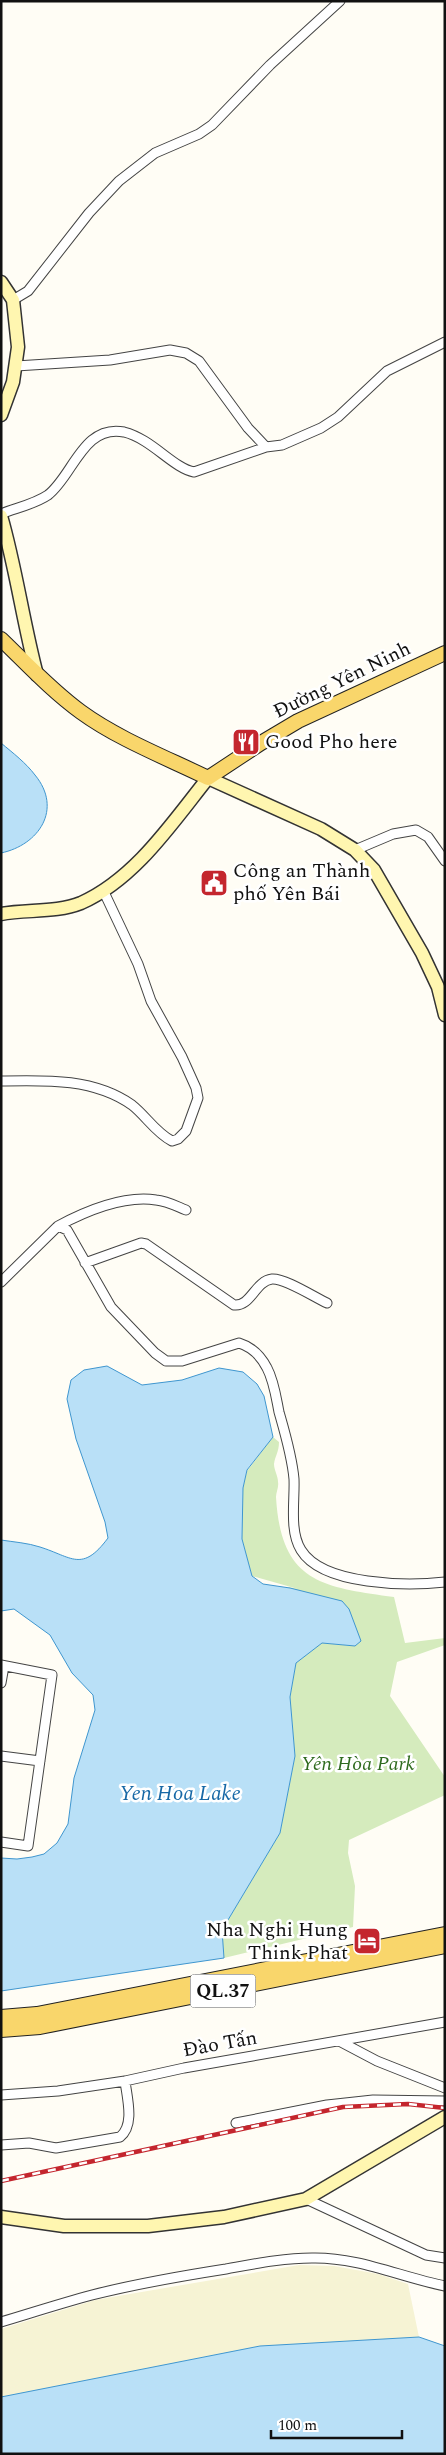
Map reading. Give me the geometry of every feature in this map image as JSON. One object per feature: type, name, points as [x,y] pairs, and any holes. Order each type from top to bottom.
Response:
[{"type":"main road","points":[[1,639],[37,675],[82,712],[138,744],[208,778]]},
{"type":"main road","name":"Đường Yên Ninh","points":[[208,778],[261,742],[298,721],[445,653]]},
{"type":"main road","name":"QL.37","points":[[1,2017],[37,2014],[445,1934]]},
{"type":"main road","name":"QL.37","points":[[1,2030],[40,2027],[445,1946]]},
{"type":"street","points":[[13,300],[28,291],[89,213],[119,181],[155,153],[199,134],[212,125],[270,65],[340,1]]},
{"type":"street","points":[[1,282],[13,300],[18,346],[16,366],[1,415]]},
{"type":"street","points":[[37,675],[23,621],[9,543],[1,515],[47,496],[90,443],[98,436],[111,432],[123,432],[137,437],[194,472],[266,447],[300,438],[329,424],[386,371],[445,342]]},
{"type":"street","points":[[16,366],[110,360],[170,350],[186,353],[199,361],[248,428],[266,447]]},
{"type":"street","points":[[1,914],[50,909],[80,903],[114,884],[162,836],[208,778],[313,825],[355,850],[374,870],[422,953],[438,987],[445,1015]]},
{"type":"street","points":[[355,850],[393,834],[416,830],[428,837],[445,861]]},
{"type":"street","points":[[1,1081],[67,1081],[102,1091],[130,1104],[159,1131],[172,1140],[178,1139],[186,1131],[198,1098],[196,1088],[182,1057],[151,1001],[138,964],[104,890]]},
{"type":"street","points":[[1,1282],[58,1226],[78,1216],[127,1201],[154,1200],[166,1202],[186,1210]]},
{"type":"street","points":[[58,1226],[67,1230],[111,1307],[155,1353],[166,1361],[182,1361],[240,1343],[254,1350],[261,1358],[272,1381],[290,1454],[294,1478],[295,1527],[301,1551],[313,1562],[339,1575],[380,1583],[425,1584],[445,1582]]},
{"type":"street","points":[[85,1263],[146,1244],[234,1305],[245,1302],[262,1283],[272,1279],[284,1282],[327,1303]]},
{"type":"street","points":[[1,1683],[3,1666],[52,1674],[28,1846],[1,1842]]},
{"type":"street","points":[[1,1756],[40,1761]]},
{"type":"street","name":"Đào Tấn","points":[[1,2095],[58,2091],[125,2081],[184,2068],[341,2042],[445,2022]]},
{"type":"street","points":[[341,2042],[377,2061],[445,2088]]},
{"type":"street","points":[[1,2144],[29,2143],[56,2148],[120,2137],[125,2131],[128,2120],[125,2081]]},
{"type":"street","points":[[236,2123],[327,2105],[373,2100],[445,2101]]},
{"type":"street","points":[[1,2217],[64,2226],[148,2226],[224,2217],[306,2199],[445,2117]]},
{"type":"street","points":[[306,2199],[426,2255],[445,2258]]},
{"type":"street","points":[[1,2322],[92,2295],[138,2285],[267,2262],[312,2258],[344,2260],[384,2268],[422,2282],[445,2286]]},
{"type":"shaded area","points":[[299,2265],[334,2266],[378,2274],[408,2284],[419,2337],[260,2346],[1,2397],[1,2329],[95,2300]]},
{"type":"green space","name":"Yên Hòa Park","points":[[273,1437],[279,1442],[274,1464],[278,1484],[276,1497],[280,1525],[286,1547],[296,1563],[310,1575],[326,1583],[345,1589],[394,1597],[405,1643],[445,1638],[445,1645],[397,1662],[390,1696],[445,1777],[445,1795],[349,1840],[348,1853],[355,1886],[353,1927],[224,1958],[222,1930],[280,1833],[295,1756],[290,1697],[296,1663],[322,1643],[355,1646],[288,1587],[298,1589],[252,1576],[242,1539],[243,1488],[247,1471]]},
{"type":"water","points":[[1,743],[35,775],[43,788],[47,800],[47,813],[43,824],[36,834],[15,849],[1,853]]},
{"type":"water","name":"Yen Hoa Lake","points":[[107,1366],[142,1385],[182,1380],[219,1368],[243,1372],[257,1384],[264,1396],[273,1437],[247,1470],[243,1488],[242,1539],[252,1576],[263,1584],[290,1588],[342,1601],[349,1609],[361,1641],[355,1646],[322,1643],[296,1663],[290,1697],[295,1756],[280,1833],[222,1930],[224,1958],[1,1991],[1,1858],[17,1859],[44,1854],[57,1843],[68,1824],[74,1778],[95,1710],[93,1695],[72,1673],[50,1635],[14,1609],[1,1611],[1,1540],[35,1546],[69,1558],[83,1559],[91,1556],[108,1538],[105,1522],[76,1439],[67,1399],[71,1380],[84,1370]]},
{"type":"water","points":[[419,2337],[445,2346],[445,2454],[1,2454],[1,2397],[260,2346]]},
{"type":"railway","points":[[1,2181],[343,2107],[408,2104],[445,2108]]},
{"type":"place","name":"Good Pho here","points":[[246,742]]},
{"type":"place","name":"Công an Thành phố Yên Bái","points":[[214,883]]},
{"type":"place","name":"Nha Nghi Hung Think Phat","points":[[367,1941]]}]
